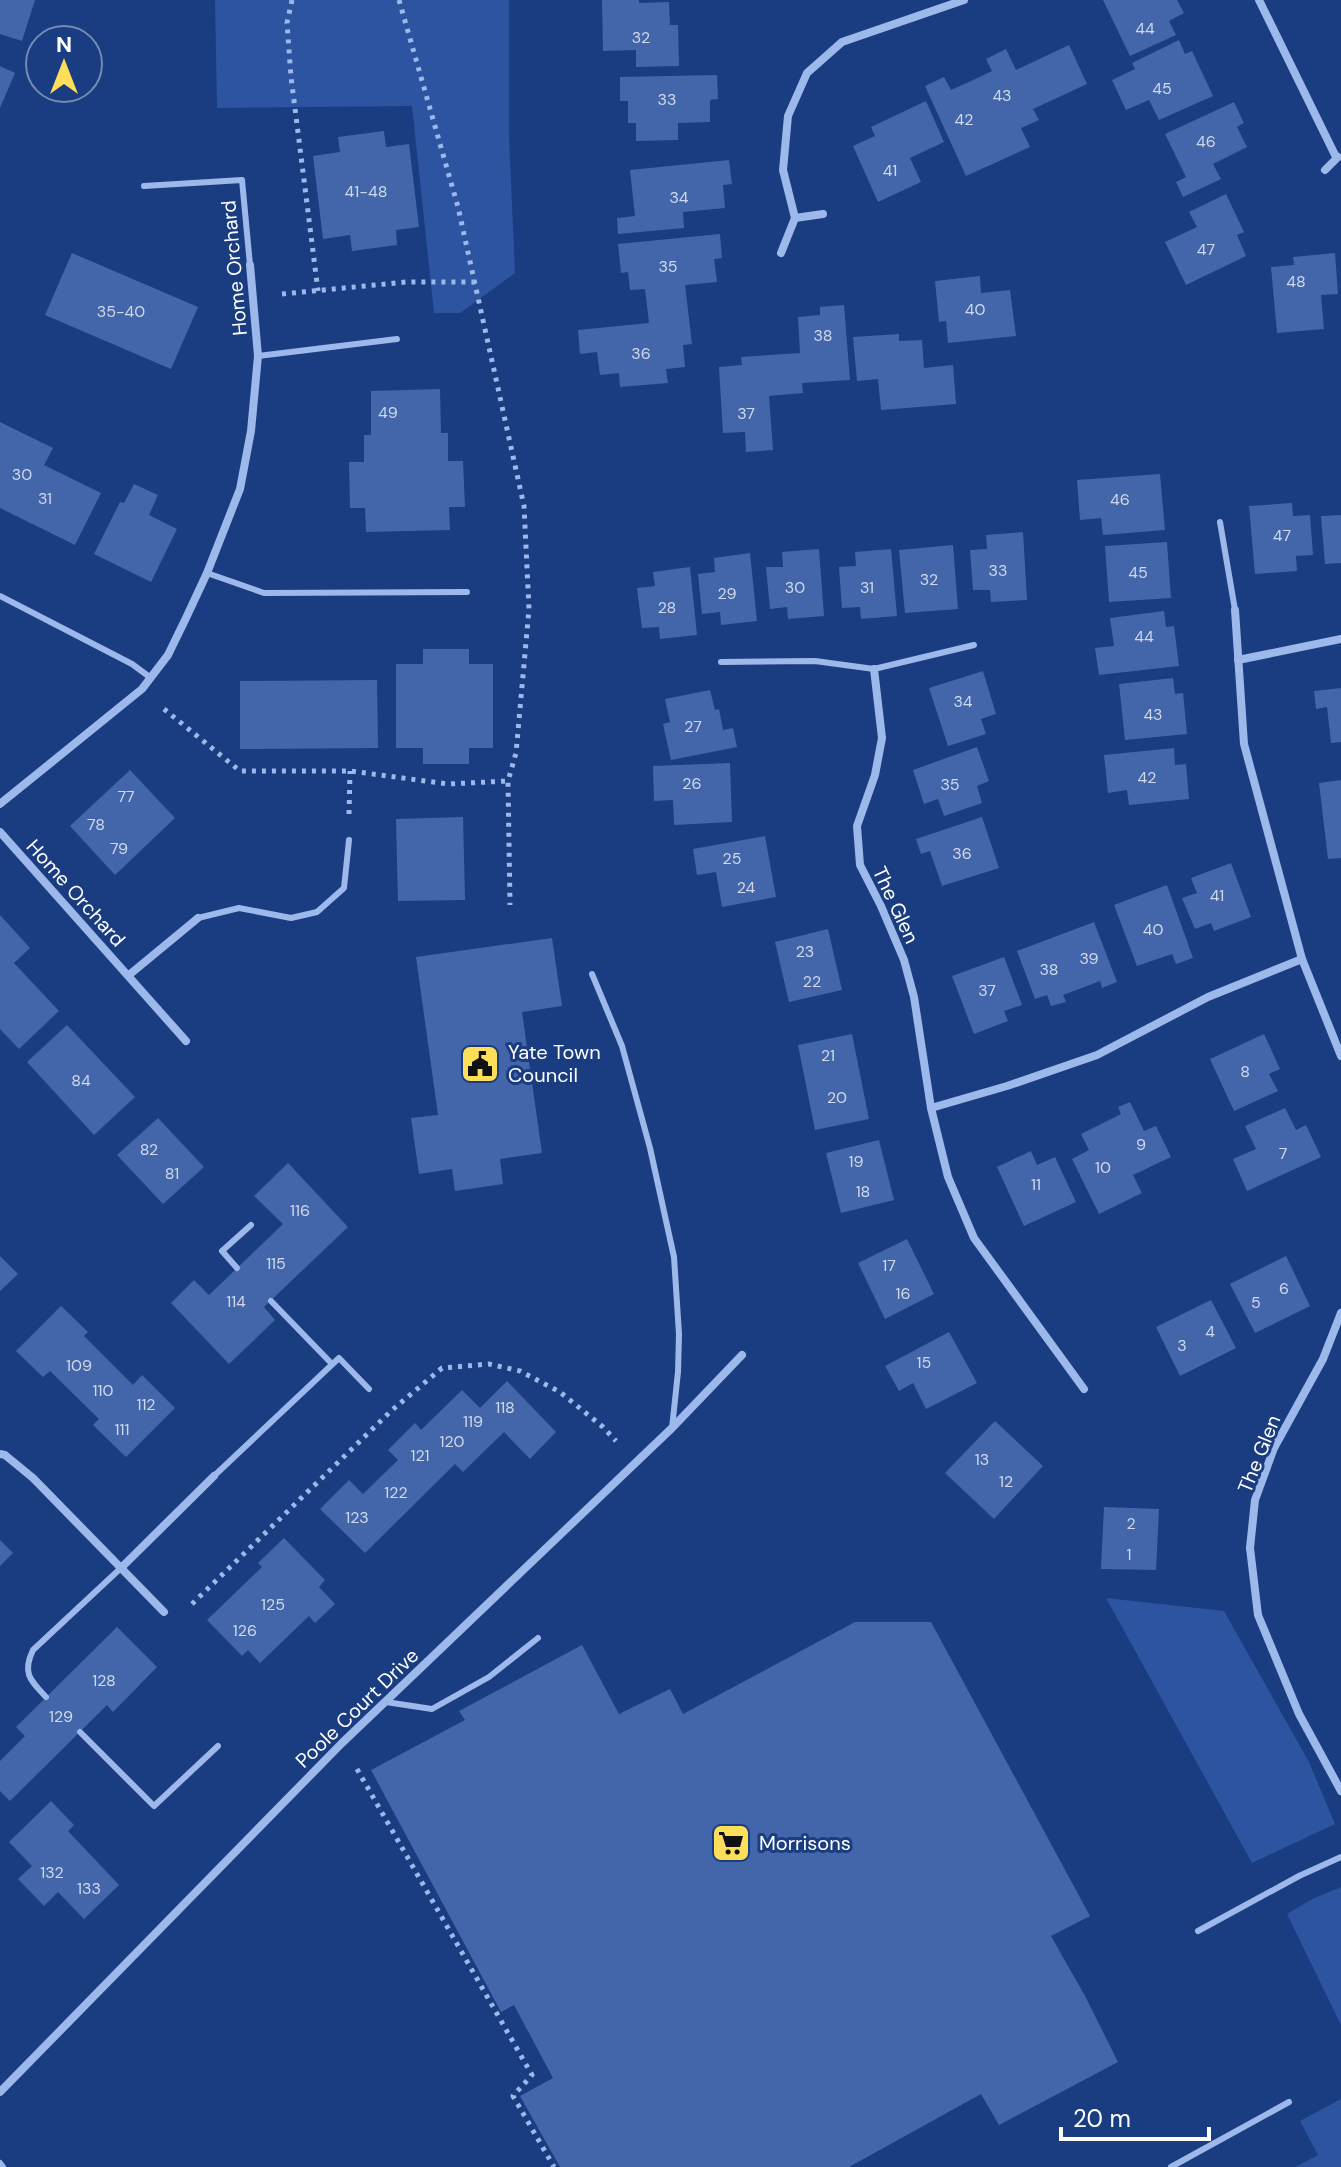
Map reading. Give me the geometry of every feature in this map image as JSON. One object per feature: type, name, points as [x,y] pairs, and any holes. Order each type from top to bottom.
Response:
[{"type":"street","points":[[781,253],[795,218],[783,170],[788,116],[807,73],[842,42],[964,0]]},
{"type":"street","points":[[1259,0],[1338,157],[1325,170]]},
{"type":"street","points":[[795,218],[823,214]]},
{"type":"street","name":"Home Orchard","points":[[0,804],[142,689],[168,655],[207,573],[240,489],[251,431],[258,356],[250,265]]},
{"type":"street","points":[[1235,610],[1244,744],[1302,959],[1341,1056]]},
{"type":"street","points":[[1238,660],[1341,639]]},
{"type":"street","name":"The Glen","points":[[874,669],[882,738],[875,775],[857,826],[860,865],[904,960],[914,997],[931,1108],[948,1177],[974,1238],[1084,1389]]},
{"type":"street","name":"Home Orchard","points":[[0,832],[186,1041]]},
{"type":"street","name":"Home Orchard","points":[[129,975],[198,918]]},
{"type":"street","points":[[931,1108],[1097,1055],[1208,997],[1302,959]]},
{"type":"street","name":"The Glen","points":[[1341,1313],[1323,1359],[1274,1448],[1255,1500],[1250,1548],[1258,1615],[1299,1714],[1341,1791]]},
{"type":"street","name":"Poole Court Drive","points":[[0,2092],[342,1743],[672,1428],[742,1355]]},
{"type":"street","points":[[0,1454],[33,1478],[164,1612]]},
{"type":"street","points":[[122,1567],[214,1476]]},
{"type":"lane","name":"Home Orchard","points":[[144,186],[242,180],[250,265]]},
{"type":"lane","name":"Home Orchard","points":[[258,356],[397,339]]},
{"type":"lane","points":[[1220,522],[1235,610]]},
{"type":"lane","points":[[207,573],[264,593],[467,592]]},
{"type":"lane","points":[[0,596],[132,664],[151,678]]},
{"type":"lane","points":[[721,662],[815,661],[874,669],[974,645]]},
{"type":"lane","points":[[198,918],[239,908],[291,918],[317,912],[344,888],[349,840]]},
{"type":"lane","points":[[592,974],[622,1046],[650,1148],[674,1257],[679,1334],[672,1428]]},
{"type":"lane","points":[[237,1268],[222,1251],[251,1225]]},
{"type":"lane","points":[[271,1301],[332,1364]]},
{"type":"lane","points":[[214,1476],[339,1358],[369,1389]]},
{"type":"lane","points":[[46,1697],[28,1673],[33,1650],[122,1567]]},
{"type":"lane","points":[[386,1702],[432,1709],[489,1677],[538,1638]]},
{"type":"lane","points":[[80,1732],[154,1806],[218,1746]]},
{"type":"lane","points":[[1198,1931],[1299,1876],[1341,1857]]},
{"type":"lane","points":[[1171,2167],[1289,2102]]},
{"type":"path","points":[[292,0],[287,23],[291,77],[318,291]]},
{"type":"path","points":[[399,0],[458,207],[524,506],[529,609],[516,753],[508,781],[510,905]]},
{"type":"path","points":[[253,297],[406,282],[476,282]]},
{"type":"path","points":[[142,689],[240,771],[350,771],[448,784],[508,781]]},
{"type":"path","points":[[349,840],[350,771]]},
{"type":"path","points":[[164,1612],[183,1613],[391,1411],[442,1368],[489,1364],[520,1371],[560,1392],[603,1427],[635,1463]]},
{"type":"path","points":[[342,1743],[532,2075],[513,2096],[554,2167]]},
{"type":"shaded area","points":[[215,0],[509,0],[509,136],[515,273],[460,313],[434,313],[412,106],[217,108]]},
{"type":"shaded area","points":[[1106,1598],[1224,1611],[1309,1762],[1335,1824],[1252,1863]]},
{"type":"shaded area","points":[[1341,1887],[1341,2025],[1287,1914]]},
{"type":"shaded area","points":[[1341,2099],[1341,2167],[1295,2167],[1318,2155],[1300,2121]]},
{"type":"building","points":[[0,0],[35,0],[27,24],[24,24],[22,41],[0,34]]},
{"type":"building","points":[[602,0],[669,2],[670,25],[678,25],[679,66],[636,67],[636,50],[603,51]]},
{"type":"building","points":[[1103,0],[1177,0],[1184,13],[1169,21],[1176,35],[1130,56]]},
{"type":"building","points":[[1179,40],[1185,54],[1192,51],[1213,96],[1159,120],[1149,100],[1126,110],[1112,80],[1135,69],[1132,63]]},
{"type":"building","points":[[1069,45],[1087,84],[1033,109],[1039,120],[1021,128],[1030,147],[966,176],[925,86],[944,77],[951,90],[971,81],[992,71],[986,59],[1006,49],[1016,70]]},
{"type":"building","points":[[0,66],[15,73],[0,108]]},
{"type":"building","points":[[717,75],[718,99],[710,100],[710,122],[678,123],[678,140],[636,141],[636,123],[628,123],[628,101],[620,101],[620,77]]},
{"type":"building","points":[[926,101],[944,142],[910,158],[921,182],[878,202],[853,146],[875,136],[871,127]]},
{"type":"building","points":[[1234,102],[1244,123],[1237,127],[1247,147],[1213,164],[1221,179],[1183,197],[1176,182],[1186,177],[1165,134]]},
{"type":"building","points":[[384,131],[386,147],[409,144],[419,227],[396,230],[397,245],[352,251],[350,235],[323,239],[313,156],[340,152],[338,137]]},
{"type":"building","points":[[729,160],[732,184],[723,185],[725,208],[683,212],[684,228],[618,234],[617,218],[635,216],[630,170]]},
{"type":"building","points":[[1226,194],[1244,232],[1237,235],[1246,256],[1186,285],[1165,242],[1197,227],[1189,212]]},
{"type":"building","points":[[720,234],[722,258],[714,259],[717,282],[685,285],[692,344],[683,345],[685,367],[666,369],[668,383],[620,387],[619,373],[600,375],[597,352],[580,354],[578,330],[649,323],[645,289],[630,290],[628,272],[621,273],[618,244]]},
{"type":"building","points":[[72,253],[198,307],[171,369],[45,315]]},
{"type":"building","points":[[1335,253],[1338,294],[1321,295],[1324,329],[1277,333],[1271,267],[1294,265],[1293,257]]},
{"type":"building","points":[[980,276],[981,293],[1010,290],[1016,336],[948,343],[946,321],[939,322],[935,281]]},
{"type":"building","points":[[844,305],[850,380],[802,383],[803,393],[769,396],[773,450],[746,452],[745,432],[723,433],[719,367],[742,365],[741,357],[800,353],[798,317],[820,315],[820,307]]},
{"type":"building","points":[[899,334],[899,341],[922,340],[924,368],[953,365],[956,404],[881,410],[878,379],[857,381],[853,337]]},
{"type":"building","points":[[440,389],[441,433],[448,433],[448,461],[463,461],[465,507],[449,507],[450,530],[366,532],[365,508],[350,508],[349,462],[364,462],[364,435],[371,435],[371,391]]},
{"type":"building","points":[[0,422],[53,448],[44,465],[101,493],[75,545],[0,508]]},
{"type":"building","points":[[1160,474],[1165,530],[1103,535],[1101,518],[1080,520],[1077,480]]},
{"type":"building","points":[[134,484],[158,495],[149,515],[177,529],[151,582],[94,554],[120,502],[124,503]]},
{"type":"building","points":[[1292,503],[1293,516],[1310,515],[1313,555],[1296,556],[1297,571],[1255,574],[1249,506]]},
{"type":"building","points":[[1341,515],[1341,563],[1325,564],[1321,516]]},
{"type":"building","points":[[1023,532],[1027,600],[991,602],[990,590],[973,590],[970,550],[987,549],[986,535]]},
{"type":"building","points":[[1167,542],[1171,598],[1109,602],[1105,546]]},
{"type":"building","points":[[953,545],[958,609],[905,613],[899,550]]},
{"type":"building","points":[[819,549],[824,616],[788,619],[787,607],[770,609],[766,567],[783,567],[782,552]]},
{"type":"building","points":[[891,549],[897,616],[861,619],[860,607],[842,608],[839,567],[856,566],[855,552]]},
{"type":"building","points":[[750,553],[757,621],[721,625],[720,612],[702,614],[698,574],[715,572],[714,558]]},
{"type":"building","points":[[690,567],[697,635],[660,639],[659,627],[642,628],[637,588],[655,586],[653,572]]},
{"type":"building","points":[[1164,611],[1166,627],[1174,626],[1179,666],[1099,675],[1095,648],[1114,646],[1110,618]]},
{"type":"building","points":[[423,649],[469,649],[469,664],[493,664],[493,748],[469,748],[469,764],[423,764],[423,748],[396,748],[396,664],[423,664]]},
{"type":"building","points":[[983,671],[996,714],[981,719],[986,734],[948,746],[929,688]]},
{"type":"building","points":[[1173,678],[1175,694],[1183,693],[1187,734],[1125,740],[1119,684]]},
{"type":"building","points":[[377,680],[378,748],[240,749],[240,681]]},
{"type":"building","points":[[1341,688],[1341,742],[1331,743],[1327,707],[1316,709],[1314,691]]},
{"type":"building","points":[[710,690],[715,710],[719,709],[723,730],[733,728],[737,747],[671,760],[663,724],[670,722],[665,699]]},
{"type":"building","points":[[977,747],[989,781],[977,786],[982,803],[944,816],[938,799],[924,804],[913,770]]},
{"type":"building","points":[[1174,748],[1175,765],[1186,764],[1189,799],[1129,805],[1127,790],[1108,793],[1104,755]]},
{"type":"building","points":[[730,763],[732,822],[674,825],[673,800],[654,801],[653,766]]},
{"type":"building","points":[[130,770],[175,818],[115,875],[70,826]]},
{"type":"building","points":[[1341,780],[1341,858],[1328,859],[1319,783]]},
{"type":"building","points":[[463,817],[465,900],[398,901],[396,819]]},
{"type":"building","points":[[982,817],[999,868],[942,886],[930,851],[921,854],[916,839]]},
{"type":"building","points":[[765,836],[776,897],[722,907],[716,872],[697,875],[693,849]]},
{"type":"building","points":[[1231,863],[1251,917],[1214,931],[1211,923],[1195,929],[1182,898],[1197,893],[1191,878]]},
{"type":"building","points":[[1167,885],[1193,958],[1176,964],[1172,954],[1137,966],[1114,905]]},
{"type":"building","points":[[0,915],[30,948],[14,963],[59,1011],[19,1049],[0,1029]]},
{"type":"building","points":[[1094,922],[1117,982],[1102,988],[1100,981],[1063,995],[1066,1002],[1051,1006],[1047,995],[1035,999],[1017,951]]},
{"type":"building","points":[[828,929],[842,990],[789,1002],[775,942]]},
{"type":"building","name":"Yate Town Council","points":[[552,938],[562,1006],[522,1012],[542,1153],[500,1159],[503,1184],[455,1191],[452,1169],[419,1174],[411,1118],[438,1115],[416,957]]},
{"type":"building","points":[[1004,957],[1022,1005],[1004,1011],[1008,1021],[974,1034],[952,976]]},
{"type":"building","points":[[67,1025],[135,1097],[94,1135],[27,1062]]},
{"type":"building","points":[[852,1034],[869,1119],[815,1130],[798,1045]]},
{"type":"building","points":[[1264,1034],[1280,1069],[1269,1074],[1278,1091],[1234,1111],[1210,1059]]},
{"type":"building","points":[[1130,1102],[1144,1131],[1156,1126],[1171,1157],[1133,1175],[1142,1193],[1099,1214],[1072,1159],[1089,1150],[1081,1134],[1121,1114],[1118,1107]]},
{"type":"building","points":[[1285,1108],[1296,1130],[1306,1125],[1321,1157],[1247,1191],[1233,1159],[1256,1149],[1245,1126]]},
{"type":"building","points":[[158,1118],[204,1167],[163,1204],[117,1155]]},
{"type":"building","points":[[879,1140],[894,1200],[841,1213],[826,1153]]},
{"type":"building","points":[[1031,1151],[1037,1165],[1055,1157],[1076,1202],[1024,1226],[997,1167]]},
{"type":"building","points":[[288,1163],[348,1227],[264,1307],[275,1320],[229,1364],[171,1303],[194,1280],[209,1295],[283,1224],[254,1196]]},
{"type":"building","points":[[907,1239],[934,1294],[885,1319],[858,1263]]},
{"type":"building","points":[[0,1256],[18,1274],[0,1291]]},
{"type":"building","points":[[1286,1256],[1310,1306],[1255,1333],[1230,1284]]},
{"type":"building","points":[[1211,1300],[1236,1348],[1180,1376],[1156,1327]]},
{"type":"building","points":[[61,1306],[88,1332],[84,1336],[133,1385],[142,1375],[175,1408],[126,1457],[93,1425],[99,1419],[50,1371],[43,1377],[16,1351]]},
{"type":"building","points":[[949,1332],[977,1383],[926,1409],[913,1383],[899,1391],[885,1366]]},
{"type":"building","points":[[507,1381],[556,1432],[530,1459],[504,1432],[463,1472],[455,1464],[365,1553],[320,1509],[349,1480],[363,1494],[398,1460],[388,1450],[415,1423],[421,1430],[462,1390],[480,1408]]},
{"type":"building","points":[[995,1421],[1043,1466],[994,1519],[945,1473]]},
{"type":"building","points":[[1104,1507],[1159,1509],[1156,1570],[1101,1569]]},
{"type":"building","points":[[284,1538],[325,1580],[319,1587],[335,1604],[315,1623],[309,1616],[260,1663],[248,1650],[242,1656],[207,1620],[262,1567],[258,1563]]},
{"type":"building","points":[[0,1540],[13,1553],[0,1566]]},
{"type":"building","name":"Morrisons","points":[[855,1622],[931,1622],[1090,1916],[1051,1936],[1118,2062],[999,2125],[981,2094],[849,2167],[560,2167],[520,2096],[553,2078],[514,2005],[501,2012],[371,1770],[465,1720],[459,1711],[582,1645],[619,1714],[670,1689],[683,1714]]},
{"type":"building","points":[[117,1627],[157,1667],[113,1712],[107,1705],[10,1801],[0,1791],[0,1761],[25,1736],[16,1727]]},
{"type":"building","points":[[51,1801],[74,1825],[68,1831],[119,1885],[84,1919],[58,1892],[44,1906],[18,1879],[32,1866],[9,1842]]},
{"type":"place","name":"Yate Town Council","points":[[480,1064]]},
{"type":"place","name":"Morrisons","points":[[731,1843]]}]
